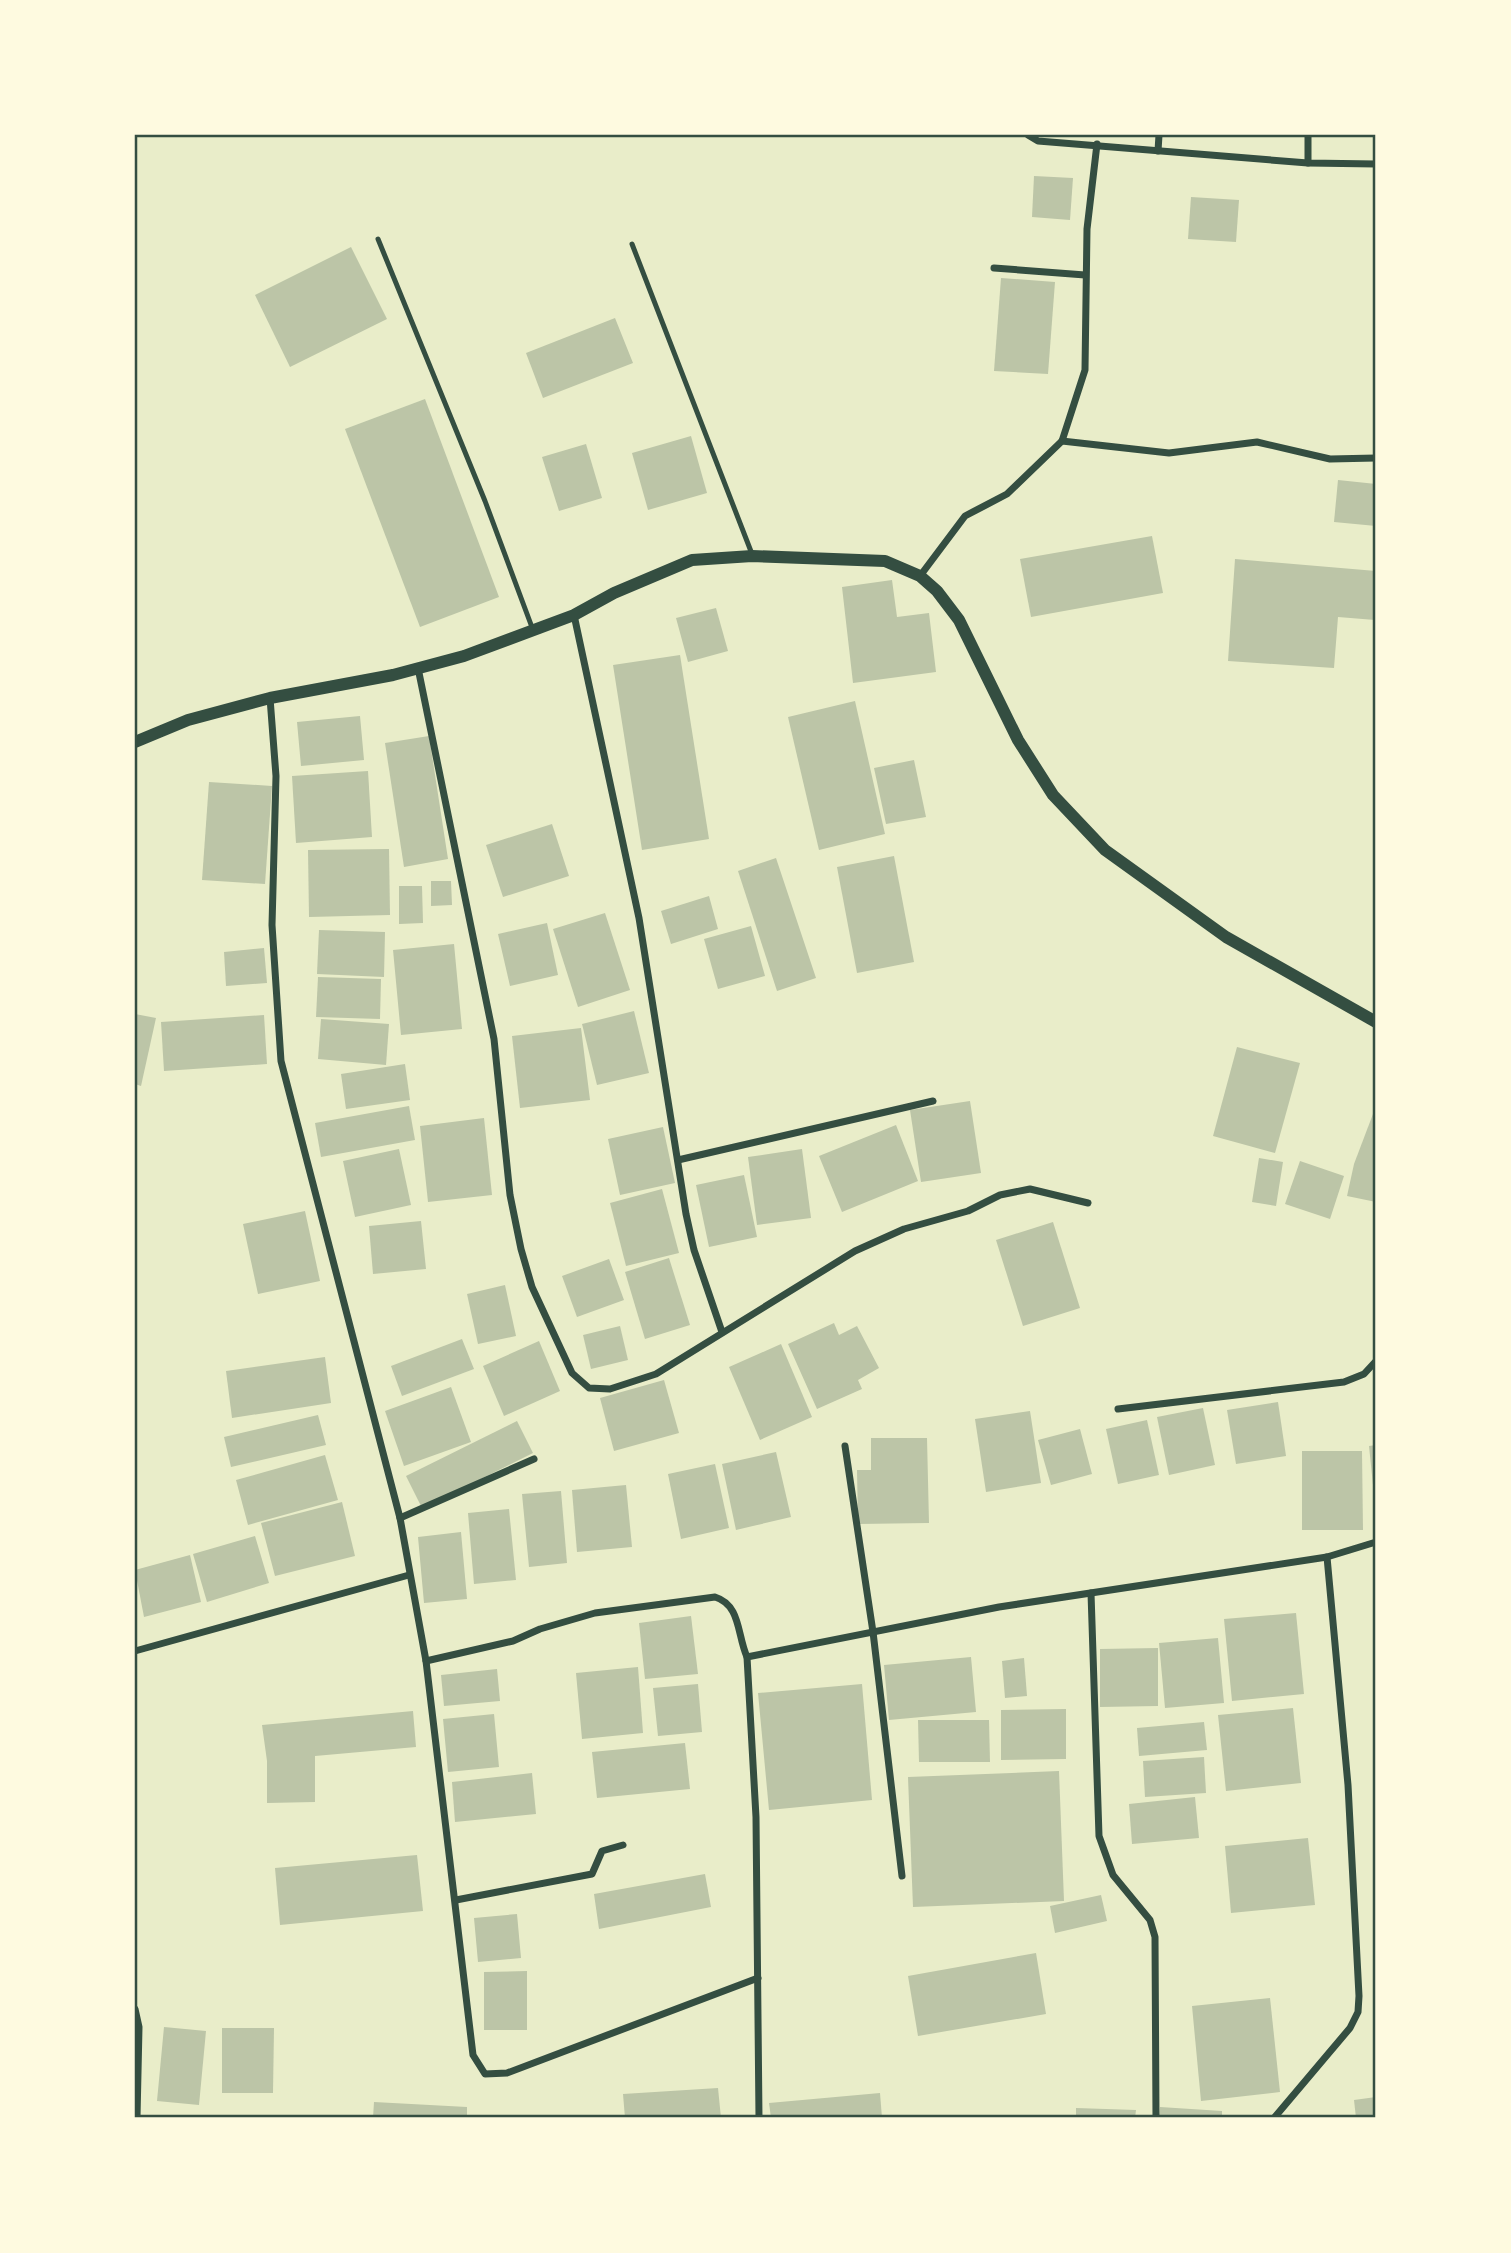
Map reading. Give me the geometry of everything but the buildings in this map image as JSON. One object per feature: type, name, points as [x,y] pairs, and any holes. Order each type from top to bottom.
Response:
[{"type":"street","points":[[1028,135],[1038,141],[1308,163],[1376,164]]},
{"type":"street","points":[[1158,151],[1159,135]]},
{"type":"street","points":[[1308,135],[1308,163]]},
{"type":"street","points":[[920,576],[965,516],[1007,494],[1062,441],[1086,370],[1085,275],[1097,144]]},
{"type":"street","points":[[994,268],[1085,275]]},
{"type":"street","points":[[1062,441],[1169,453],[1257,442],[1330,459],[1376,458]]},
{"type":"street","points":[[135,742],[188,720],[270,698],[464,656],[573,615],[673,566],[692,560],[752,556],[885,561],[920,576],[937,591],[960,620],[1018,740],[1053,795],[1105,850],[1226,937],[1376,1021]]},
{"type":"street","points":[[573,615],[639,918],[694,1250],[722,1332]]},
{"type":"street","points":[[418,668],[494,1040],[510,1195],[532,1287],[572,1373],[589,1388],[610,1389],[656,1374],[855,1251],[904,1229],[968,1211],[1000,1195],[1030,1189],[1088,1203]]},
{"type":"street","points":[[270,698],[276,776],[272,925],[281,1061],[400,1518],[426,1661],[473,2055],[485,2074],[507,2073],[758,1978]]},
{"type":"street","points":[[678,1160],[933,1101]]},
{"type":"street","points":[[1118,1409],[1344,1382],[1364,1374],[1376,1361]]},
{"type":"street","points":[[845,1446],[873,1632],[902,1877]]},
{"type":"street","points":[[400,1518],[534,1459]]},
{"type":"street","points":[[747,1657],[999,1607],[1327,1557],[1376,1542]]},
{"type":"street","points":[[1274,2118],[1350,2028],[1358,2012],[1350,1810],[1327,1557]]},
{"type":"street","points":[[135,1651],[409,1574]]},
{"type":"street","points":[[1091,1593],[1099,1836],[1112,1875],[1150,1920],[1154,1937],[1156,2118]]},
{"type":"street","points":[[426,1661],[513,1641],[540,1629],[595,1613],[715,1597],[727,1601],[733,1609],[747,1657],[756,1817],[759,2118]]},
{"type":"street","points":[[456,1900],[592,1874],[602,1851],[623,1845]]},
{"type":"street","points":[[135,2009],[139,2027],[137,2118]]},
{"type":"lane","points":[[378,239],[485,501],[533,630]]},
{"type":"lane","points":[[632,244],[752,556]]}]
